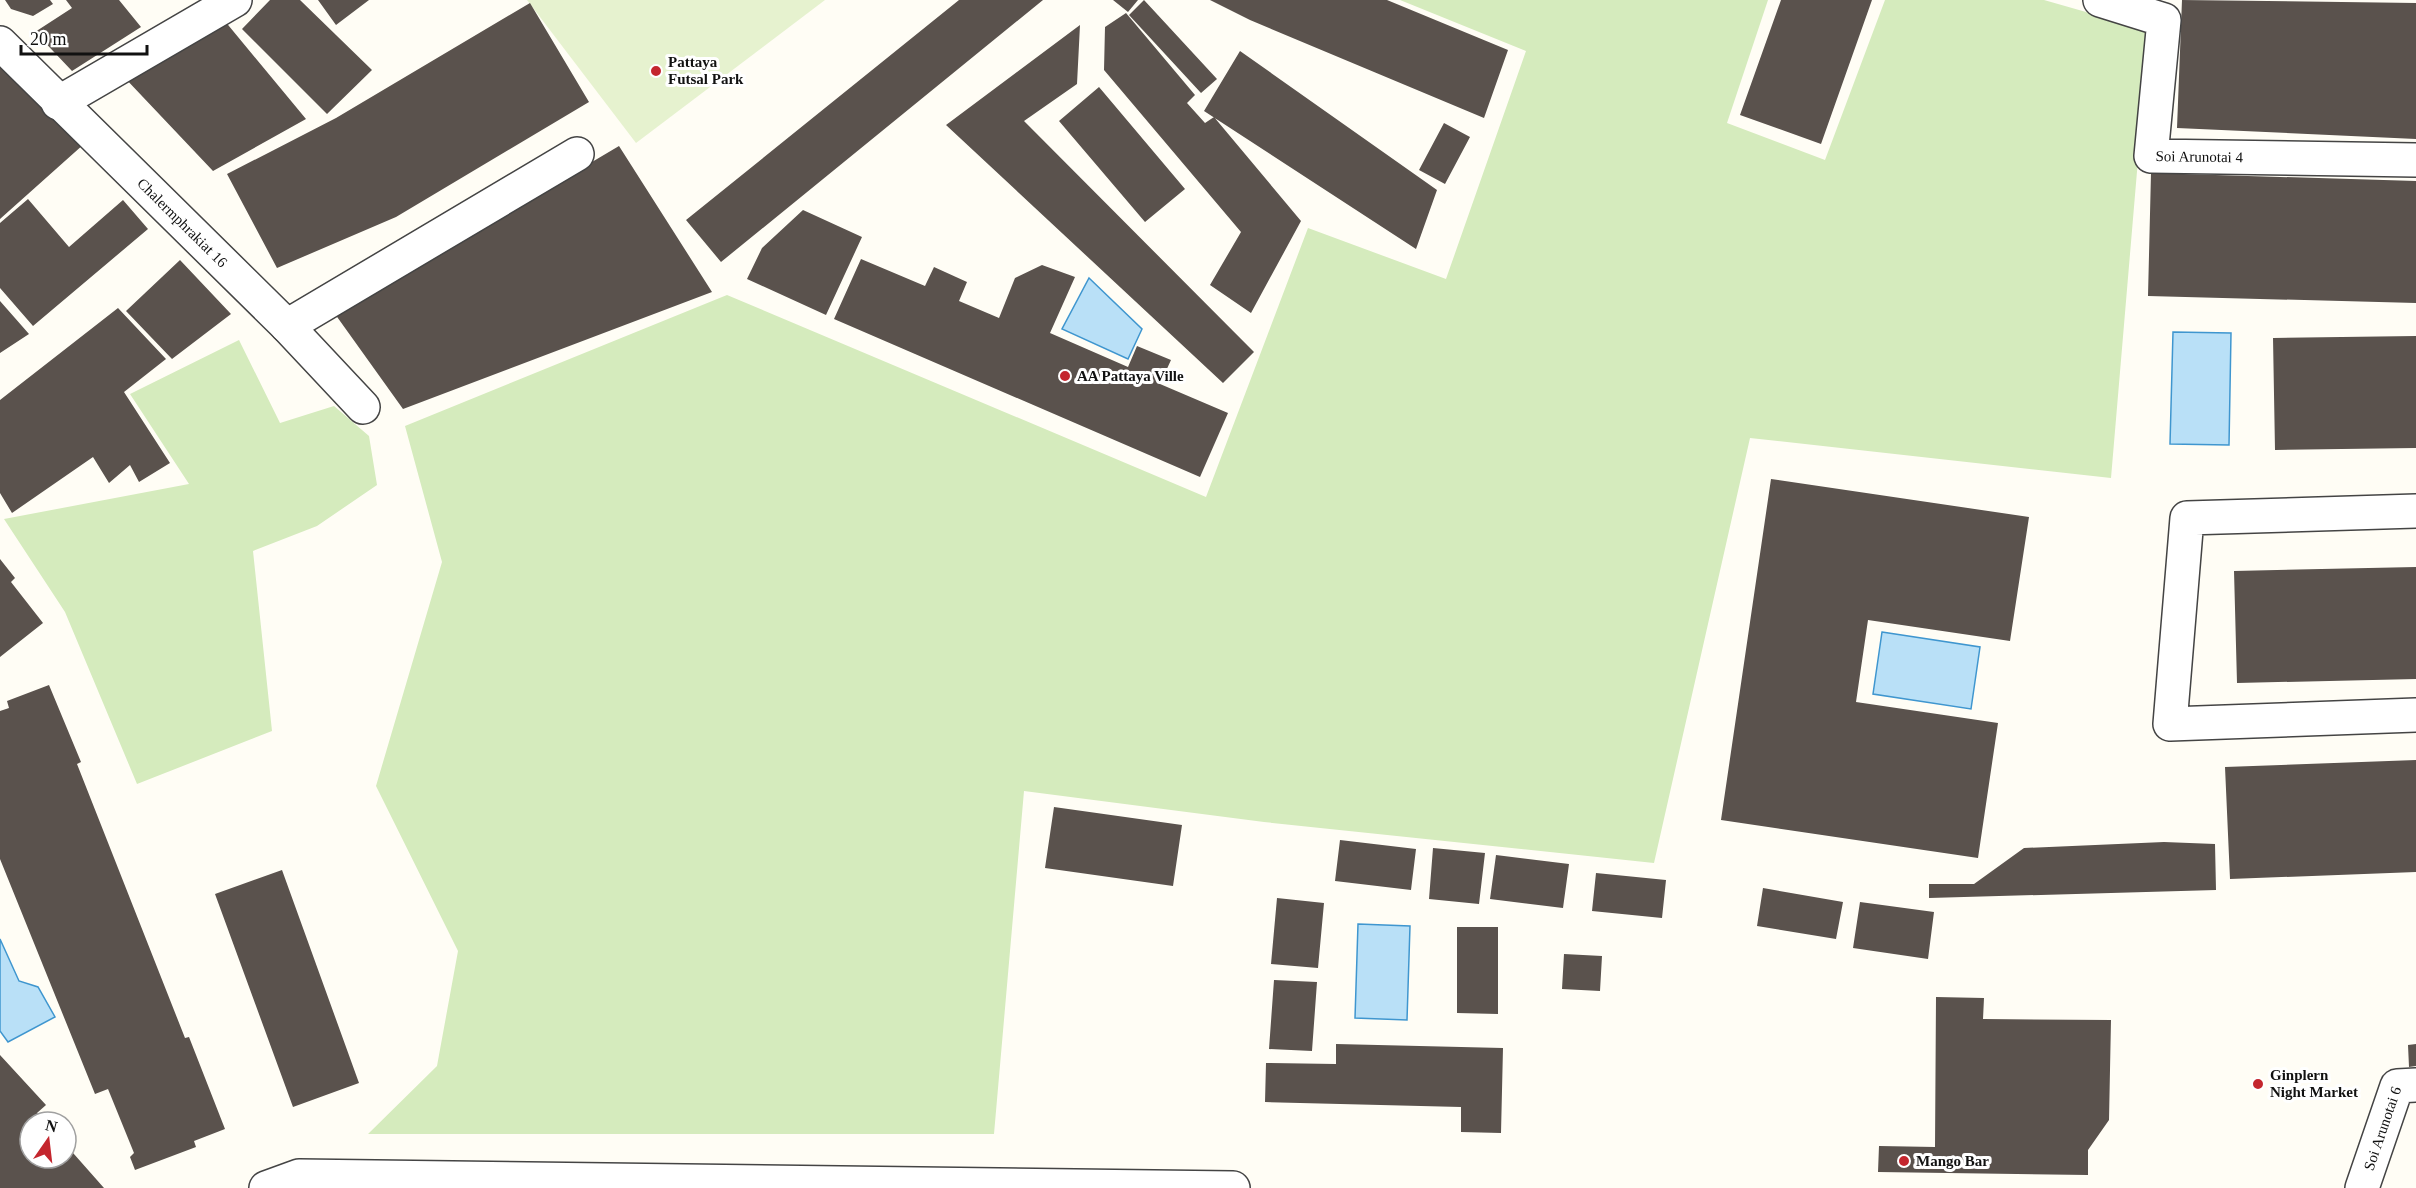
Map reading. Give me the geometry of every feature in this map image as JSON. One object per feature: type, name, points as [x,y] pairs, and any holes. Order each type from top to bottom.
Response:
[{"type":"street","points":[[58,103],[235,0]]},
{"type":"street","name":"Soi Arunotai 4","points":[[2100,0],[2164,20],[2151,156],[2416,160]]},
{"type":"street","name":"Chalermphrakiat 16","points":[[0,44],[287,326],[363,407]]},
{"type":"street","points":[[287,326],[577,154]]},
{"type":"street","points":[[2416,511],[2187,518],[2170,724],[2416,715]]},
{"type":"street","name":"Soi Arunotai 6","points":[[2362,1188],[2397,1086],[2416,1085]]},
{"type":"street","points":[[266,1188],[299,1176],[1233,1188]]},
{"type":"green space","name":"Pattaya Futsal Park","points":[[527,0],[825,0],[636,143]]},
{"type":"green space","points":[[1400,0],[1768,0],[1727,123],[1825,160],[1885,0],[2044,0],[2149,30],[2111,478],[1750,438],[1654,863],[1264,822],[1024,791],[994,1134],[368,1134],[437,1066],[458,951],[376,786],[442,562],[405,426],[727,295],[1206,497],[1308,228],[1446,279],[1526,51]]},
{"type":"green space","points":[[239,340],[280,423],[334,406],[369,436],[377,485],[317,526],[253,551],[272,731],[137,784],[65,612],[4,519],[189,484],[130,394]]},
{"type":"water","points":[[1089,278],[1142,329],[1128,359],[1062,329]]},
{"type":"water","points":[[2173,332],[2231,333],[2229,445],[2170,444]]},
{"type":"water","points":[[1882,632],[1980,647],[1971,709],[1873,694]]},
{"type":"water","points":[[1358,924],[1410,926],[1407,1020],[1355,1018]]},
{"type":"water","points":[[0,939],[19,981],[38,987],[55,1017],[8,1042],[0,1031]]},
{"type":"building","points":[[5,0],[50,0],[53,4],[33,16],[11,9]]},
{"type":"building","points":[[66,0],[119,0],[141,27],[72,71],[35,32],[72,8]]},
{"type":"building","points":[[270,0],[300,0],[372,70],[327,114],[242,29]]},
{"type":"building","points":[[318,0],[369,0],[336,25]]},
{"type":"building","points":[[959,0],[1043,0],[721,262],[686,220]]},
{"type":"building","points":[[1113,0],[1138,0],[1128,12]]},
{"type":"building","points":[[1144,0],[1217,79],[1201,93],[1129,15]]},
{"type":"building","points":[[1210,0],[1387,0],[1508,50],[1484,118],[1250,20]]},
{"type":"building","points":[[1781,0],[1872,0],[1821,144],[1740,115]]},
{"type":"building","points":[[2182,0],[2416,3],[2416,139],[2177,128]]},
{"type":"building","points":[[530,3],[589,102],[396,217],[277,268],[227,174],[336,118]]},
{"type":"building","points":[[1126,13],[1195,95],[1187,103],[1205,123],[1214,117],[1301,221],[1251,313],[1210,285],[1241,232],[1104,70],[1105,27]]},
{"type":"building","points":[[224,20],[306,119],[213,171],[124,77]]},
{"type":"building","points":[[1080,25],[1077,84],[1024,121],[1254,352],[1223,383],[946,125]]},
{"type":"building","points":[[1240,51],[1437,190],[1416,249],[1204,111]]},
{"type":"building","points":[[0,67],[84,144],[0,219]]},
{"type":"building","points":[[1099,87],[1185,189],[1145,222],[1059,121]]},
{"type":"building","points":[[1444,123],[1470,137],[1445,184],[1419,170]]},
{"type":"building","points":[[619,146],[712,292],[403,409],[335,314]]},
{"type":"building","points":[[2151,173],[2416,181],[2416,303],[2148,296]]},
{"type":"building","points":[[28,199],[69,247],[123,200],[148,229],[33,326],[0,288],[0,223]]},
{"type":"building","points":[[803,210],[862,237],[826,315],[747,279],[762,248]]},
{"type":"building","name":"AA Pattaya Ville","points":[[861,259],[925,286],[934,267],[967,282],[959,301],[999,318],[1015,278],[1042,265],[1075,277],[1050,333],[1128,367],[1137,346],[1171,360],[1160,384],[1228,413],[1200,477],[834,319]]},
{"type":"building","points":[[180,260],[231,314],[172,359],[126,311]]},
{"type":"building","points":[[0,301],[29,334],[0,353]]},
{"type":"building","points":[[118,308],[166,359],[124,392],[170,463],[139,482],[130,465],[109,483],[93,457],[12,513],[0,493],[0,400]]},
{"type":"building","points":[[2416,336],[2416,448],[2275,450],[2273,338]]},
{"type":"building","points":[[1771,479],[2029,517],[2010,641],[1868,620],[1856,702],[1998,723],[1978,858],[1721,820]]},
{"type":"building","points":[[0,559],[15,578],[11,582],[43,623],[0,657]]},
{"type":"building","points":[[2416,567],[2416,679],[2237,683],[2234,571]]},
{"type":"building","points":[[49,685],[81,762],[77,764],[185,1038],[189,1037],[225,1129],[194,1141],[196,1147],[135,1170],[130,1157],[134,1153],[108,1089],[95,1094],[0,859],[0,711],[9,708],[7,701]]},
{"type":"building","points":[[2416,760],[2416,872],[2230,879],[2225,767]]},
{"type":"building","points":[[1054,807],[1182,825],[1173,886],[1045,868]]},
{"type":"building","points":[[1340,840],[1416,849],[1411,890],[1335,881]]},
{"type":"building","points":[[2164,842],[2215,844],[2216,890],[1929,898],[1929,884],[1974,884],[2024,848]]},
{"type":"building","points":[[1433,848],[1485,853],[1479,904],[1429,899]]},
{"type":"building","points":[[1496,855],[1569,864],[1563,908],[1490,899]]},
{"type":"building","points":[[282,870],[359,1083],[293,1107],[215,894]]},
{"type":"building","points":[[1596,873],[1666,880],[1662,918],[1592,911]]},
{"type":"building","points":[[1763,888],[1843,902],[1836,939],[1757,926]]},
{"type":"building","points":[[1277,898],[1324,903],[1318,968],[1271,964]]},
{"type":"building","points":[[1860,902],[1934,912],[1928,959],[1853,948]]},
{"type":"building","points":[[1457,927],[1498,927],[1498,1014],[1457,1013]]},
{"type":"building","points":[[1564,954],[1602,956],[1600,991],[1562,989]]},
{"type":"building","points":[[1274,980],[1317,982],[1312,1051],[1269,1049]]},
{"type":"building","points":[[1936,997],[1984,998],[1983,1019],[2111,1020],[2109,1120],[2088,1150],[2088,1175],[1878,1172],[1879,1146],[1935,1147]]},
{"type":"building","points":[[1336,1044],[1503,1048],[1501,1133],[1461,1132],[1461,1107],[1265,1102],[1266,1063],[1336,1064]]},
{"type":"building","points":[[2416,1044],[2416,1066],[2409,1067],[2408,1045]]},
{"type":"building","points":[[0,1055],[46,1105],[40,1110],[18,1110],[18,1170],[78,1170],[78,1159],[104,1188],[0,1188]]},
{"type":"place","name":"Pattaya Futsal Park","points":[[656,71]]},
{"type":"place","name":"AA Pattaya Ville","points":[[1065,376]]},
{"type":"place","name":"Ginplern Night Market","points":[[2258,1084]]},
{"type":"place","name":"Mango Bar","points":[[1904,1161]]}]
